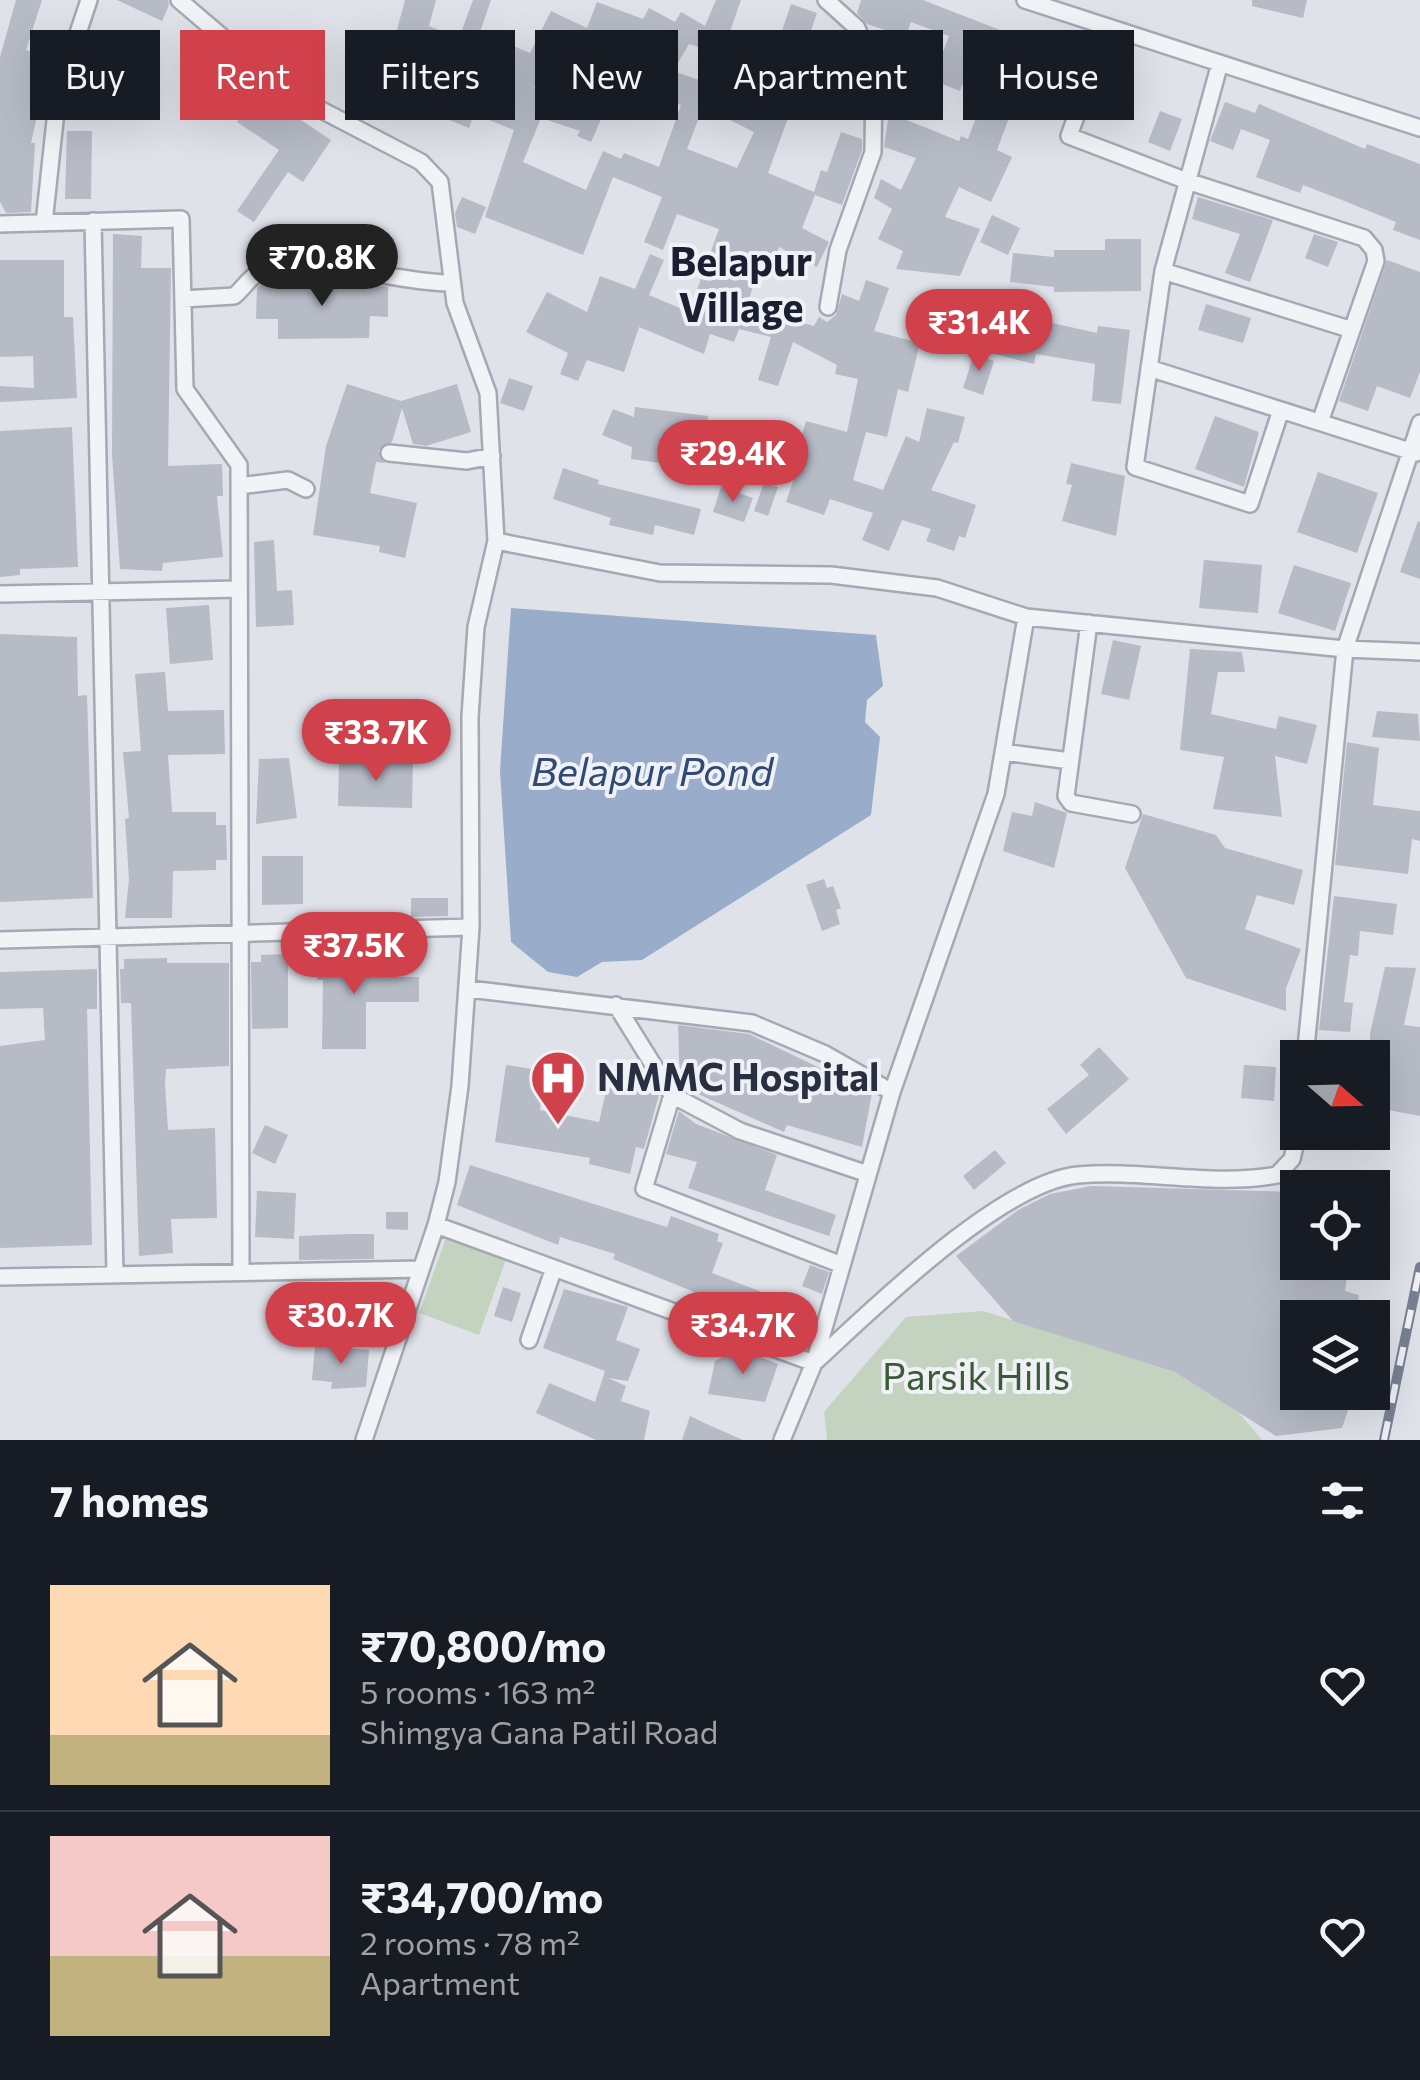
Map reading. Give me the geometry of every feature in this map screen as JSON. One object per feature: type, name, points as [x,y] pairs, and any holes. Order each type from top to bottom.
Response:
[{"type":"street","points":[[44,223],[58,93],[89,0]]},
{"type":"street","points":[[179,0],[287,92],[421,162],[440,182],[451,283],[488,393],[496,541],[476,627],[470,717],[469,988],[447,1182],[364,1440]]},
{"type":"street","points":[[826,0],[857,28],[874,69],[873,152],[838,250],[828,307]]},
{"type":"street","points":[[1026,0],[1420,128]]},
{"type":"street","points":[[1108,26],[1069,136],[1370,242],[1376,260],[1320,422]]},
{"type":"street","points":[[1220,63],[1162,271],[1135,467],[1250,504],[1282,410]]},
{"type":"street","points":[[0,224],[181,219],[185,389],[239,464],[241,1272]]},
{"type":"street","points":[[93,221],[115,1274]]},
{"type":"street","points":[[183,299],[234,296],[256,275],[305,266],[339,266],[394,280],[451,283]]},
{"type":"street","points":[[1162,271],[1349,329]]},
{"type":"street","points":[[1149,368],[1415,452]]},
{"type":"street","points":[[1306,1040],[1346,649],[1415,452],[1420,423]]},
{"type":"street","points":[[389,453],[467,461],[492,456]]},
{"type":"street","points":[[239,486],[288,480],[306,489]]},
{"type":"street","points":[[496,541],[660,573],[831,574],[937,588],[1026,617],[1346,649],[1420,652]]},
{"type":"street","points":[[0,594],[240,589]]},
{"type":"street","points":[[782,1440],[814,1363],[892,1092],[996,794],[1026,617]]},
{"type":"street","points":[[1090,623],[1066,796],[1070,803],[1132,814]]},
{"type":"street","points":[[1003,752],[1070,761]]},
{"type":"street","points":[[0,940],[472,927]]},
{"type":"street","points":[[469,988],[752,1024],[824,1054],[892,1092]]},
{"type":"street","points":[[616,1006],[672,1095],[740,1131],[868,1174]]},
{"type":"street","points":[[672,1095],[644,1189],[842,1264]]},
{"type":"street","points":[[814,1363],[911,1276],[1024,1192],[1076,1174],[1277,1176],[1292,1159],[1294,1150]]},
{"type":"street","points":[[436,1225],[814,1363]]},
{"type":"street","points":[[529,1340],[554,1268]]},
{"type":"street","points":[[0,1277],[421,1269]]},
{"type":"green space","points":[[446,1238],[506,1259],[479,1335],[419,1313]]},
{"type":"green space","name":"Parsik Hills","points":[[983,1311],[1175,1372],[1233,1406],[1262,1440],[827,1440],[824,1412],[906,1317]]},
{"type":"water","name":"Belapur Pond","points":[[511,608],[876,635],[883,686],[867,700],[865,722],[880,737],[871,815],[642,960],[602,962],[577,977],[548,972],[511,942],[500,771]]},
{"type":"building","points":[[16,0],[42,0],[26,50],[30,52],[30,120],[36,120],[31,143],[35,143],[31,212],[6,213],[0,202],[0,57]]},
{"type":"building","points":[[117,0],[168,0],[169,5],[162,21]]},
{"type":"building","points":[[405,0],[436,0],[429,26],[439,30],[397,30]]},
{"type":"building","points":[[473,0],[491,0],[481,30],[462,30]]},
{"type":"building","points":[[716,0],[741,0],[730,30],[698,30],[698,47],[689,44],[678,63],[678,30],[542,30],[551,11],[587,28],[597,2],[643,19],[649,8],[675,22],[681,12],[705,26]]},
{"type":"building","points":[[861,0],[923,0],[1000,30],[963,30],[960,91],[943,84],[943,52],[949,36],[943,30],[911,22],[908,30],[885,30],[867,24],[857,13]]},
{"type":"building","points":[[1252,0],[1307,0],[1303,18],[1252,6]]},
{"type":"building","points":[[791,4],[817,13],[811,30],[782,30]]},
{"type":"building","points":[[535,43],[535,120],[540,120],[523,162],[586,190],[603,151],[621,159],[624,153],[659,167],[678,120],[678,73],[698,80],[698,120],[687,149],[737,168],[754,132],[730,120],[787,120],[768,173],[814,192],[821,170],[827,172],[841,132],[862,139],[862,150],[842,205],[815,195],[802,228],[829,242],[817,267],[779,247],[770,271],[760,267],[746,307],[814,326],[819,317],[827,322],[836,315],[842,294],[859,301],[866,280],[889,288],[874,331],[920,343],[908,392],[898,389],[887,437],[866,432],[853,480],[883,490],[906,436],[919,442],[927,408],[965,417],[958,443],[954,442],[931,490],[976,505],[965,538],[959,536],[954,551],[926,541],[931,529],[902,520],[889,551],[862,540],[873,513],[830,499],[824,515],[786,502],[800,460],[795,459],[806,421],[847,432],[858,379],[835,374],[837,365],[793,342],[778,386],[758,380],[771,337],[739,329],[734,342],[710,334],[704,354],[639,327],[624,372],[587,360],[578,381],[560,374],[568,353],[526,332],[547,292],[587,312],[600,276],[635,289],[650,254],[664,260],[649,295],[689,312],[719,229],[677,214],[663,250],[644,242],[662,197],[613,177],[583,255],[485,217],[514,130],[489,120],[515,120],[515,47],[530,53]]},
{"type":"building","points":[[1225,102],[1255,113],[1259,104],[1365,149],[1367,144],[1420,164],[1420,240],[1393,230],[1396,222],[1303,185],[1300,193],[1256,177],[1270,140],[1241,129],[1233,150],[1210,141]]},
{"type":"building","points":[[1160,111],[1182,119],[1170,151],[1148,142]]},
{"type":"building","points":[[301,120],[331,140],[303,182],[288,172],[254,222],[237,211],[279,150],[237,122]]},
{"type":"building","points":[[449,120],[472,120],[469,128]]},
{"type":"building","points":[[547,120],[601,120],[591,142],[577,136],[580,131]]},
{"type":"building","points":[[888,120],[906,120],[959,141],[961,136],[968,139],[975,120],[1008,120],[997,150],[1012,157],[991,202],[959,187],[945,217],[980,229],[960,276],[896,269],[903,251],[878,239],[892,209],[874,198],[881,179],[901,190],[916,158],[884,147]]},
{"type":"building","points":[[67,131],[92,131],[91,199],[65,199]]},
{"type":"building","points":[[462,197],[486,207],[475,234],[457,227],[455,213]]},
{"type":"building","points":[[1198,197],[1273,220],[1250,282],[1225,273],[1240,234],[1192,219]]},
{"type":"building","points":[[992,215],[1020,228],[1008,255],[980,242]]},
{"type":"building","points":[[376,231],[395,239],[385,264],[365,260]]},
{"type":"building","points":[[113,234],[142,236],[141,268],[171,268],[168,466],[222,464],[223,496],[217,496],[223,557],[163,563],[162,571],[120,569],[112,454]]},
{"type":"building","points":[[1314,234],[1338,242],[1328,267],[1305,258]]},
{"type":"building","points":[[1105,239],[1141,239],[1141,291],[1054,292],[1054,287],[1010,282],[1013,253],[1054,257],[1054,250],[1105,250]]},
{"type":"building","points":[[0,260],[64,260],[64,317],[73,317],[77,398],[0,402],[0,386],[34,388],[33,356],[0,357]]},
{"type":"building","points":[[1387,260],[1420,272],[1420,372],[1410,398],[1377,386],[1368,411],[1339,401]]},
{"type":"building","points":[[356,282],[388,287],[388,317],[370,316],[369,338],[278,339],[278,319],[256,319],[257,288],[262,284]]},
{"type":"building","points":[[1206,304],[1251,318],[1243,343],[1198,330]]},
{"type":"building","points":[[998,311],[1097,333],[1098,326],[1130,330],[1121,404],[1092,401],[1095,364],[1036,354],[1034,364],[987,352]]},
{"type":"building","points":[[974,354],[994,361],[983,395],[963,388]]},
{"type":"building","points":[[509,378],[533,386],[524,411],[500,403]]},
{"type":"building","points":[[347,384],[401,401],[457,384],[471,432],[426,446],[413,444],[402,408],[392,442],[378,451],[385,463],[376,462],[370,493],[417,503],[405,558],[379,552],[380,546],[313,535],[326,446]]},
{"type":"building","points":[[635,407],[708,416],[703,469],[631,459],[632,447],[602,435],[613,409],[634,417]]},
{"type":"building","points":[[1215,416],[1259,432],[1244,487],[1195,469]]},
{"type":"building","points":[[72,427],[78,567],[20,569],[20,575],[0,577],[0,431]]},
{"type":"building","points":[[1071,463],[1125,476],[1116,536],[1062,521],[1072,485],[1066,484]]},
{"type":"building","points":[[563,468],[599,480],[598,484],[701,509],[694,535],[655,525],[653,535],[609,525],[611,518],[553,499]]},
{"type":"building","points":[[1318,472],[1378,493],[1357,553],[1297,532]]},
{"type":"building","points":[[764,483],[778,487],[768,516],[754,511]]},
{"type":"building","points":[[721,487],[753,498],[744,522],[713,512]]},
{"type":"building","points":[[1420,522],[1420,579],[1400,572]]},
{"type":"building","points":[[274,540],[277,591],[292,590],[294,625],[256,627],[254,542]]},
{"type":"building","points":[[1204,560],[1262,565],[1258,613],[1199,608]]},
{"type":"building","points":[[1294,565],[1351,583],[1335,631],[1278,613]]},
{"type":"building","points":[[209,605],[213,660],[170,664],[166,608]]},
{"type":"building","points":[[0,634],[77,637],[78,696],[87,695],[93,898],[0,902]]},
{"type":"building","points":[[1113,640],[1141,646],[1129,700],[1101,694]]},
{"type":"building","points":[[1190,649],[1242,652],[1245,672],[1218,672],[1211,714],[1276,729],[1279,716],[1317,725],[1307,764],[1275,756],[1282,817],[1213,809],[1224,757],[1180,750]]},
{"type":"building","points":[[165,672],[168,711],[224,710],[225,754],[168,755],[172,812],[216,812],[216,825],[226,825],[227,860],[216,860],[216,870],[173,871],[172,918],[125,918],[129,879],[125,819],[129,818],[123,752],[141,751],[135,674]]},
{"type":"building","points":[[1377,711],[1418,714],[1420,741],[1372,737]]},
{"type":"building","points":[[1347,742],[1379,748],[1373,805],[1420,811],[1420,841],[1412,839],[1408,874],[1335,865]]},
{"type":"building","points":[[289,758],[297,818],[256,824],[259,759]]},
{"type":"building","points":[[339,760],[413,761],[412,808],[338,806]]},
{"type":"building","points":[[1035,802],[1067,813],[1054,868],[1003,851],[1012,812],[1032,816]]},
{"type":"building","points":[[1143,814],[1216,835],[1225,848],[1303,870],[1294,905],[1257,895],[1245,929],[1301,949],[1286,988],[1286,1011],[1186,978],[1125,868]]},
{"type":"building","points":[[262,856],[303,856],[303,904],[262,905]]},
{"type":"building","points":[[824,879],[827,888],[833,886],[841,908],[836,910],[840,924],[822,931],[806,885]]},
{"type":"building","points":[[1334,896],[1397,904],[1393,935],[1360,931],[1358,956],[1350,955],[1344,1002],[1353,1003],[1350,1032],[1319,1030]]},
{"type":"building","points":[[411,898],[448,898],[448,916],[411,917]]},
{"type":"building","points":[[317,950],[363,951],[363,977],[419,977],[419,1002],[366,1002],[366,1049],[322,1049],[323,980],[317,980]]},
{"type":"building","points":[[288,954],[288,1028],[252,1029],[251,962],[261,962],[261,955]]},
{"type":"building","points":[[167,958],[167,963],[229,963],[229,1066],[166,1069],[165,1084],[168,1130],[215,1128],[217,1218],[171,1219],[173,1253],[139,1256],[131,1003],[121,1003],[120,969],[124,969],[124,959]]},
{"type":"building","points":[[1385,967],[1416,968],[1404,1025],[1420,1027],[1420,1116],[1390,1110],[1390,1040],[1370,1040]]},
{"type":"building","points":[[97,969],[97,1009],[87,1009],[92,1245],[0,1248],[0,1046],[45,1040],[43,1008],[0,1009],[0,972]]},
{"type":"building","points":[[678,1025],[749,1034],[872,1093],[862,1147],[787,1125],[784,1132],[680,1086]]},
{"type":"building","points":[[1099,1047],[1129,1079],[1066,1134],[1047,1109],[1089,1075],[1080,1065]]},
{"type":"building","points":[[506,1065],[545,1071],[540,1110],[599,1122],[608,1083],[659,1095],[644,1149],[636,1147],[630,1174],[589,1164],[590,1158],[495,1142]]},
{"type":"building","points":[[1244,1065],[1276,1067],[1274,1101],[1241,1098]]},
{"type":"building","points":[[679,1111],[696,1124],[777,1155],[765,1190],[836,1215],[829,1236],[688,1188],[697,1162],[666,1154]]},
{"type":"building","points":[[265,1125],[288,1135],[275,1164],[252,1153]]},
{"type":"building","points":[[995,1150],[1006,1163],[974,1190],[963,1176]]},
{"type":"building","points":[[470,1165],[667,1227],[671,1216],[719,1234],[717,1241],[723,1243],[712,1273],[762,1292],[753,1316],[613,1259],[615,1254],[560,1237],[558,1245],[457,1205]]},
{"type":"building","points":[[1091,1186],[1280,1191],[1280,1280],[1347,1280],[1345,1291],[1359,1295],[1358,1300],[1280,1300],[1280,1410],[1348,1410],[1342,1428],[1276,1436],[1175,1372],[1013,1321],[956,1256],[1018,1210],[1050,1194]]},
{"type":"building","points":[[257,1191],[296,1193],[294,1239],[255,1237]]},
{"type":"building","points":[[386,1212],[408,1212],[408,1230],[386,1229]]},
{"type":"building","points":[[374,1234],[374,1259],[299,1260],[299,1236]]},
{"type":"building","points":[[810,1265],[829,1272],[822,1294],[802,1286]]},
{"type":"building","points":[[503,1287],[521,1293],[512,1322],[494,1316]]},
{"type":"building","points":[[564,1289],[628,1307],[616,1340],[640,1349],[628,1381],[608,1378],[626,1386],[621,1401],[650,1411],[644,1440],[596,1440],[536,1413],[549,1383],[595,1402],[605,1371],[543,1348]]},
{"type":"building","points":[[315,1346],[369,1350],[366,1387],[331,1389],[332,1382],[312,1380]]},
{"type":"building","points":[[739,1349],[778,1364],[765,1402],[708,1394],[715,1361]]},
{"type":"building","points":[[690,1416],[711,1426],[743,1440],[682,1440]]},
{"type":"railway","points":[[1384,1440],[1420,1267]]},
{"type":"place","name":"NMMC Hospital","points":[[558,1127]]},
{"type":"district","name":"Belapur Village","points":[[741,285]]}]
